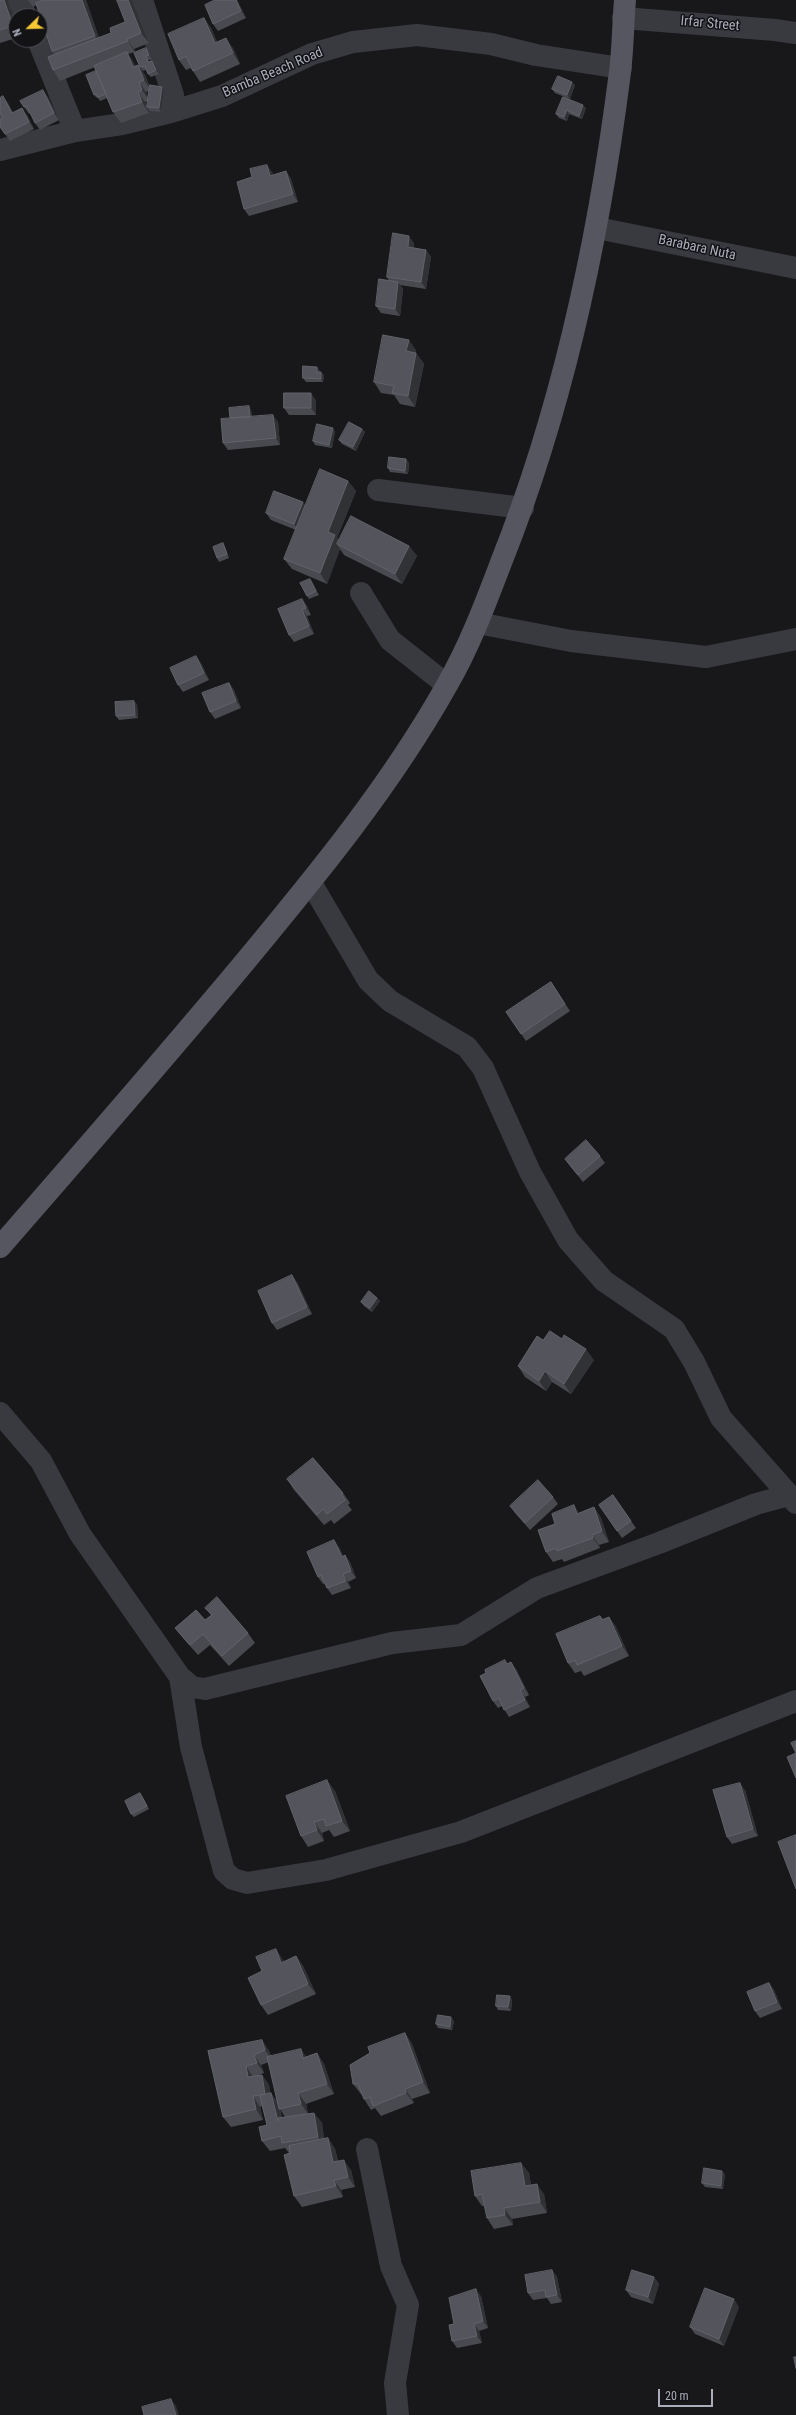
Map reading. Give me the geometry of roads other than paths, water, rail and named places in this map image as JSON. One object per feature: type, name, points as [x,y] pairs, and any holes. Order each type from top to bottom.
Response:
[{"type":"main road","points":[[0,1247],[172,1049],[311,883],[389,778],[447,684],[478,622],[523,508],[561,378],[597,228],[621,68],[624,9]]},
{"type":"street","points":[[142,0],[173,95],[170,112]]},
{"type":"street","name":"Irfar Street","points":[[624,9],[796,33]]},
{"type":"street","name":"Bamba Beach Road","points":[[0,150],[75,131],[122,124],[170,112],[222,96],[312,54],[352,42],[409,36],[491,44],[536,55],[621,68]]},
{"type":"street","points":[[41,48],[75,131]]},
{"type":"street","name":"Barabara Nuta","points":[[597,228],[796,268]]},
{"type":"street","points":[[378,490],[523,508]]},
{"type":"street","points":[[361,593],[390,640],[447,684]]},
{"type":"street","points":[[478,622],[571,641],[706,658],[796,639]]},
{"type":"street","points":[[311,883],[368,980],[390,1001],[467,1048],[483,1068],[530,1172],[568,1240],[604,1281],[674,1329],[694,1362],[721,1418],[792,1499]]},
{"type":"street","points":[[0,1413],[41,1460],[80,1534],[180,1677],[192,1687],[205,1689],[392,1643],[461,1635],[537,1588],[659,1544],[756,1504],[792,1499]]},
{"type":"street","points":[[180,1677],[191,1748],[224,1871],[233,1879],[247,1883],[326,1870],[461,1832],[796,1701]]},
{"type":"street","points":[[367,2149],[391,2266],[408,2305],[395,2383],[398,2415]]}]
